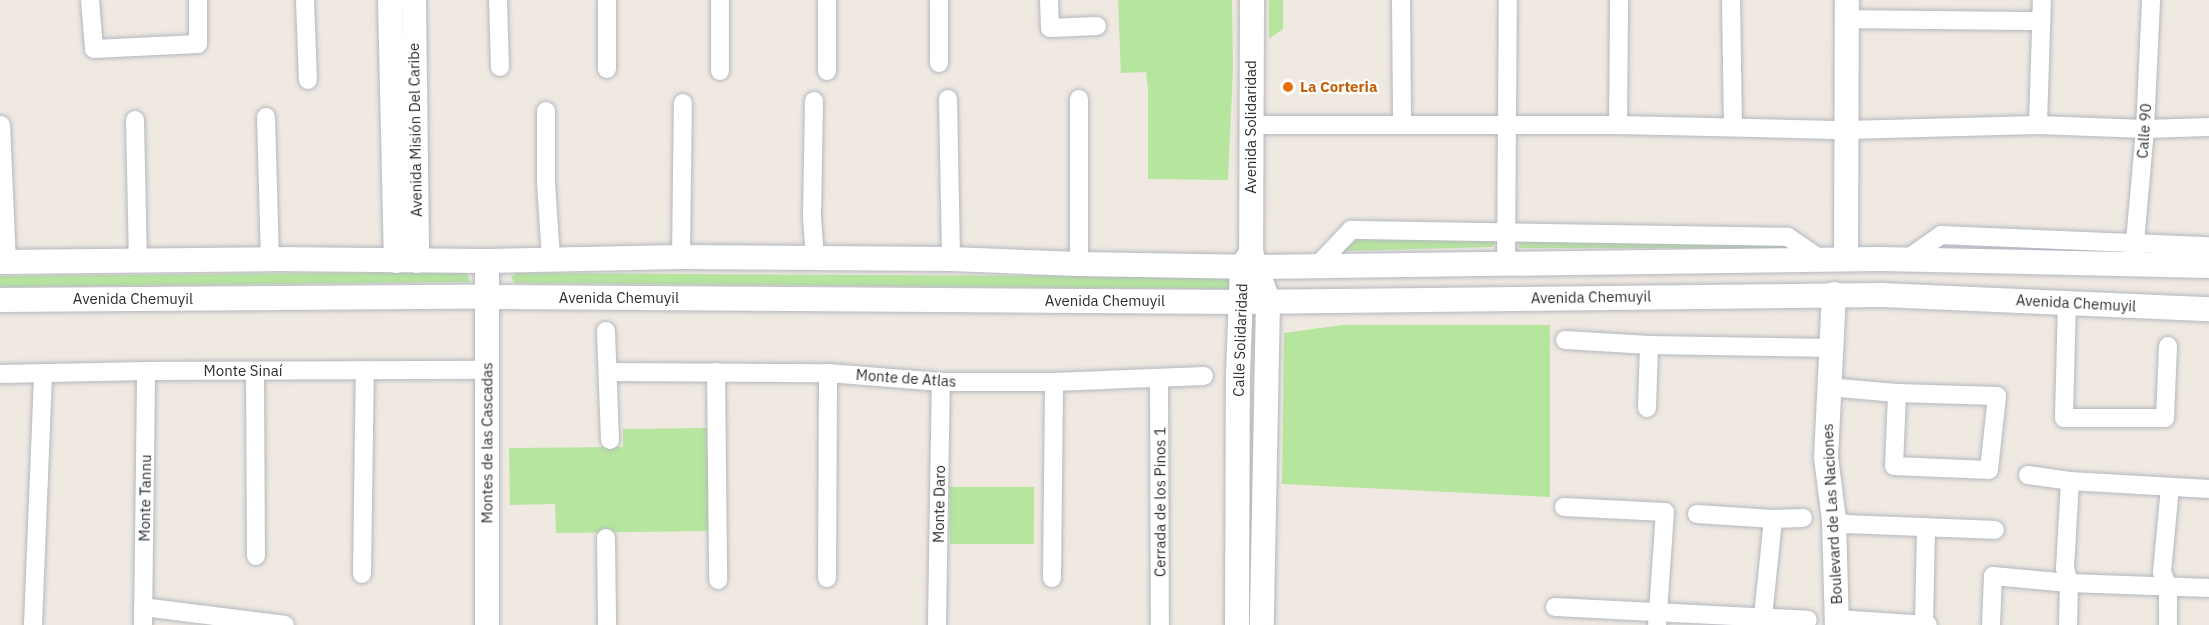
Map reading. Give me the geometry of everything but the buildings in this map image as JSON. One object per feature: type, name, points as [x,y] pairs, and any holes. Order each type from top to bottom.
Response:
[{"type":"main road","name":"Avenida Misión Del Caribe","points":[[390,0],[407,261]]},
{"type":"main road","name":"Avenida Misión Del Caribe","points":[[407,261],[414,0]]},
{"type":"main road","name":"Avenida Solidaridad","points":[[1250,262],[1252,0]]},
{"type":"main road","points":[[1834,260],[1846,130],[1847,9]]},
{"type":"main road","points":[[3,262],[270,259],[487,261],[681,257],[951,259],[1079,264],[1250,262],[1317,266],[1907,260],[2134,252],[2209,266]]},
{"type":"main road","name":"Montes de las Cascadas","points":[[487,261],[487,625]]},
{"type":"main road","name":"Calle Solidaridad","points":[[1250,262],[1268,300],[1262,625]]},
{"type":"main road","name":"Calle Solidaridad","points":[[1236,625],[1238,375],[1241,302],[1250,262]]},
{"type":"main road","name":"Avenida Chemuyil","points":[[0,300],[487,297],[1241,302],[1834,294],[2209,309]]},
{"type":"main road","name":"Boulevard de Las Naciones","points":[[1834,294],[1833,348],[1827,387],[1826,458],[1834,520],[1837,622]]},
{"type":"street","points":[[90,0],[94,48],[198,44],[198,0]]},
{"type":"street","points":[[305,0],[308,80]]},
{"type":"street","points":[[498,0],[500,67]]},
{"type":"street","points":[[607,0],[607,69]]},
{"type":"street","points":[[720,0],[720,71]]},
{"type":"street","points":[[827,0],[827,71]]},
{"type":"street","points":[[939,0],[939,63]]},
{"type":"street","points":[[1049,0],[1050,28],[1097,26]]},
{"type":"street","points":[[1401,0],[1402,123]]},
{"type":"street","points":[[1506,263],[1508,0]]},
{"type":"street","points":[[1618,125],[1619,0]]},
{"type":"street","points":[[1731,0],[1733,127]]},
{"type":"street","points":[[2038,125],[2042,0]]},
{"type":"street","name":"Calle 90","points":[[2134,252],[2145,129],[2151,0]]},
{"type":"street","points":[[1847,9],[2041,21]]},
{"type":"street","points":[[948,99],[951,259]]},
{"type":"street","points":[[1079,99],[1079,264]]},
{"type":"street","points":[[814,101],[812,218],[815,258]]},
{"type":"street","points":[[681,257],[683,103]]},
{"type":"street","points":[[546,111],[546,183],[551,259]]},
{"type":"street","points":[[266,117],[270,259]]},
{"type":"street","points":[[135,120],[138,260]]},
{"type":"street","points":[[1250,125],[1402,123],[1846,130],[2038,125],[2145,129],[2209,127]]},
{"type":"street","points":[[2,124],[3,262]]},
{"type":"street","points":[[1317,266],[1351,230],[1788,237],[1834,260]]},
{"type":"street","points":[[2134,252],[2209,246]]},
{"type":"street","points":[[2067,302],[2064,418],[2165,418],[2168,346]]},
{"type":"street","points":[[606,331],[610,440]]},
{"type":"street","points":[[1565,340],[1649,345],[1833,348]]},
{"type":"street","points":[[1647,408],[1649,345]]},
{"type":"street","points":[[362,574],[365,370]]},
{"type":"street","name":"Monte Sinaí","points":[[0,374],[146,371],[487,370]]},
{"type":"street","name":"Monte Tannu","points":[[143,625],[146,371]]},
{"type":"street","points":[[255,371],[256,556]]},
{"type":"street","name":"Monte de Atlas","points":[[608,372],[828,373],[941,382],[1054,382],[1204,376]]},
{"type":"street","points":[[716,372],[718,580]]},
{"type":"street","points":[[33,625],[43,373]]},
{"type":"street","points":[[827,578],[828,373]]},
{"type":"street","name":"Cerrada de los Pinos 1","points":[[1159,379],[1160,625]]},
{"type":"street","name":"Monte Daro","points":[[937,625],[941,382]]},
{"type":"street","points":[[1052,578],[1054,382]]},
{"type":"street","points":[[1827,387],[1897,393],[1996,396],[1989,470],[1894,466],[1897,393]]},
{"type":"street","points":[[2028,475],[2070,481],[2209,489]]},
{"type":"street","points":[[2068,625],[2069,583],[2065,568],[2070,481]]},
{"type":"street","points":[[2168,625],[2168,588],[2162,572],[2170,488]]},
{"type":"street","points":[[1564,507],[1665,512],[1657,619]]},
{"type":"street","points":[[1697,514],[1773,519],[1803,518]]},
{"type":"street","points":[[1763,617],[1773,519]]},
{"type":"street","points":[[1834,520],[1847,524],[1995,530]]},
{"type":"street","points":[[1837,622],[1926,625],[1926,527]]},
{"type":"street","points":[[606,538],[607,625]]},
{"type":"street","points":[[1991,625],[1993,576],[2069,583],[2209,588]]},
{"type":"street","points":[[143,607],[285,625]]},
{"type":"street","points":[[1555,607],[1657,619],[1763,617],[1808,620]]},
{"type":"green space","points":[[1118,0],[1232,0],[1233,67],[1228,180],[1148,179],[1146,72],[1121,73]]},
{"type":"green space","points":[[1269,0],[1283,0],[1283,29],[1269,39]]},
{"type":"green space","points":[[1359,237],[1496,241],[1492,247],[1344,251]]},
{"type":"green space","points":[[1519,239],[1790,245],[1793,248],[1519,248]]},
{"type":"green space","points":[[467,273],[470,282],[0,287],[0,276]]},
{"type":"green space","points":[[516,273],[1228,277],[1229,289],[515,283],[511,278]]},
{"type":"green space","points":[[1342,325],[1550,325],[1550,497],[1282,484],[1284,333]]},
{"type":"green space","points":[[707,428],[709,531],[556,533],[555,504],[510,505],[509,448],[623,447],[623,429]]},
{"type":"green space","points":[[950,487],[1034,487],[1034,544],[950,544]]},
{"type":"place","name":"La Corteria","points":[[1288,87]]}]
